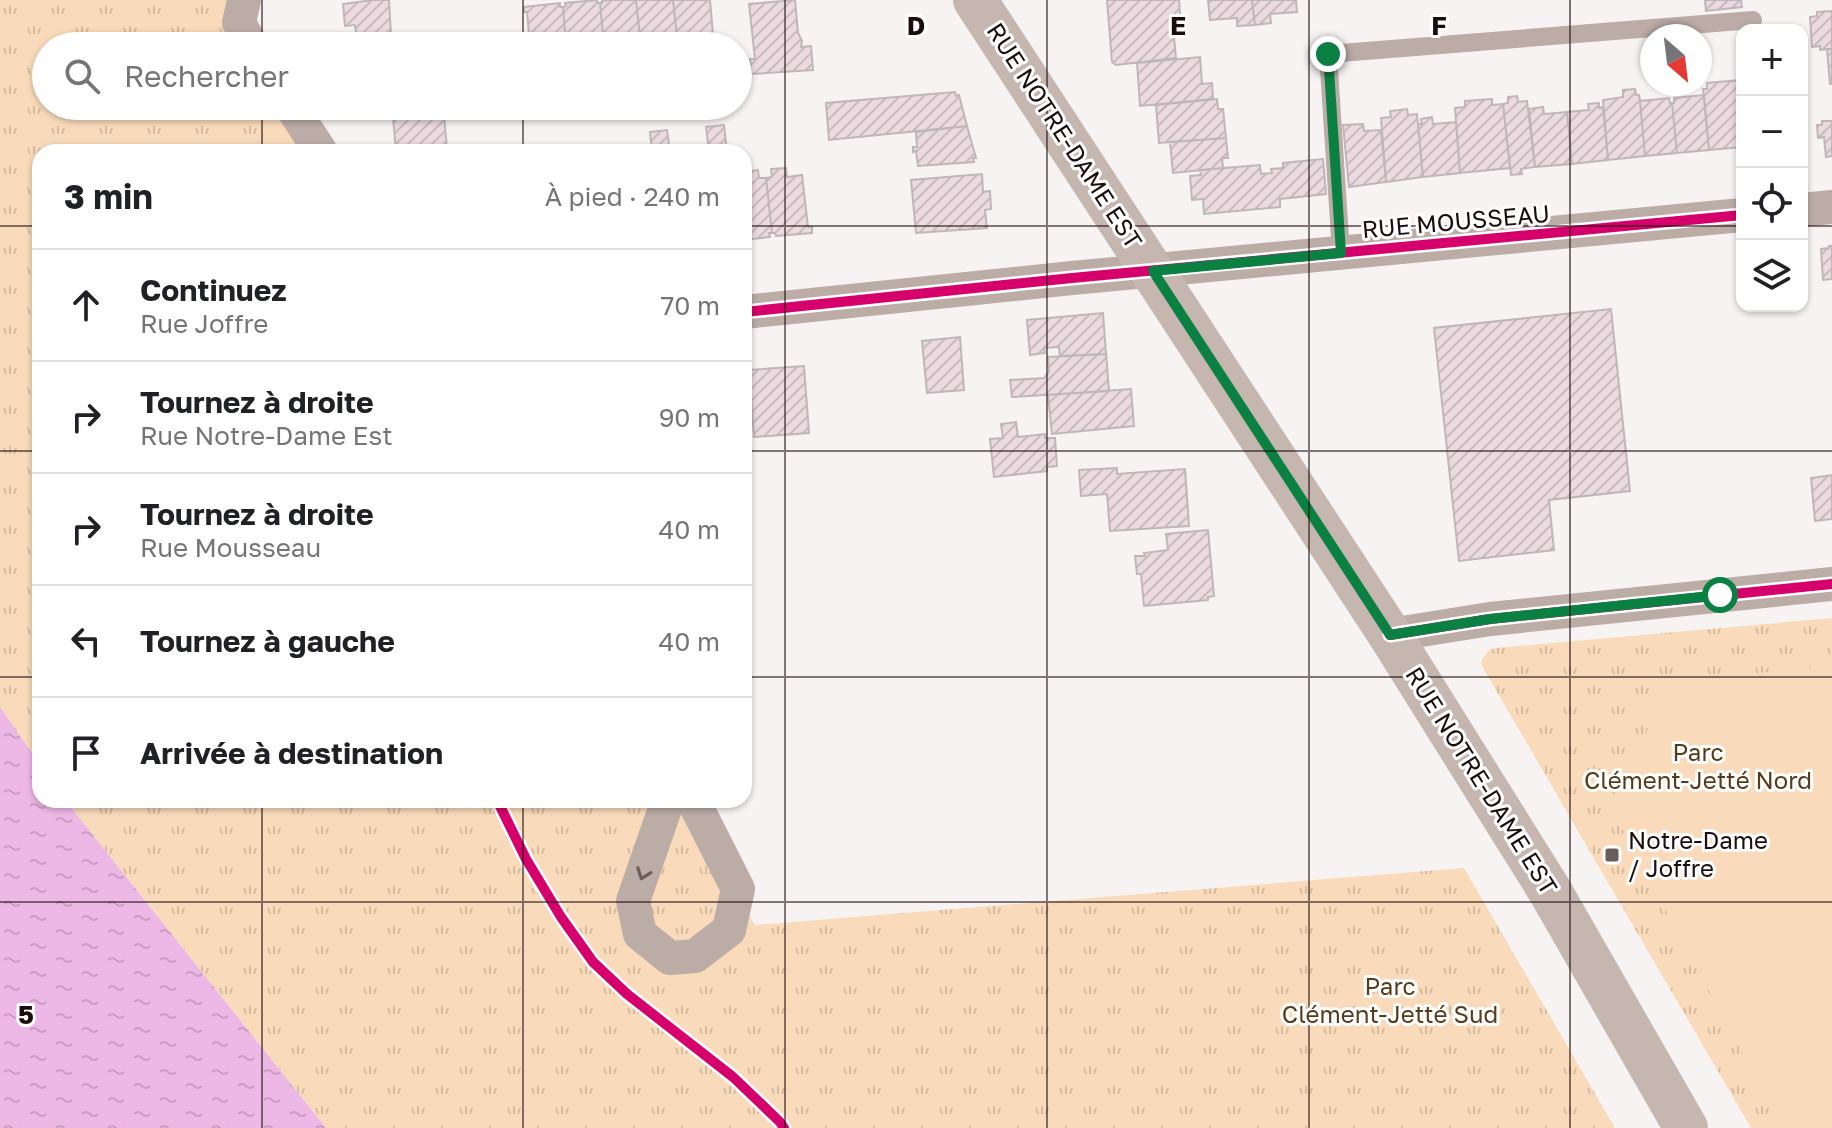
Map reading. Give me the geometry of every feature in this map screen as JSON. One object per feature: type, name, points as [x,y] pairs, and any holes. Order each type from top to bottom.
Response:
[{"type":"main road","name":"RUE NOTRE-DAME EST","points":[[975,0],[1390,635],[1550,891],[1686,1128]]},
{"type":"street","points":[[244,0],[239,23],[244,32]]},
{"type":"street","points":[[300,120],[316,144]]},
{"type":"street","points":[[1808,209],[1832,207]]},
{"type":"street","name":"RUE MOUSSEAU","points":[[752,311],[1736,216]]},
{"type":"street","points":[[1390,635],[1490,619],[1832,584]]},
{"type":"street","points":[[665,808],[633,901],[640,934],[670,958],[695,956],[729,930],[738,889],[697,808]]},
{"type":"lane","points":[[1751,0],[1754,24]]},
{"type":"lane","points":[[1341,253],[1328,54],[1736,26]]},
{"type":"green space","points":[[0,0],[233,0],[252,32],[32,32],[32,120],[307,120],[322,144],[32,144],[32,754],[0,708]]},
{"type":"green space","name":"Parc Clément-Jetté Nord","points":[[1832,618],[1832,1128],[1751,1128],[1481,661],[1489,650],[1495,648]]},
{"type":"green space","name":"Parc Clément-Jetté Nord","points":[[1832,664],[1832,1128],[1782,1128],[1610,806],[1670,684]]},
{"type":"green space","name":"Parc Clément-Jetté Sud","points":[[71,808],[686,808],[755,925],[1464,868],[1615,1128],[326,1128]]},
{"type":"water","points":[[0,707],[32,753],[32,808],[71,808],[326,1128],[0,1128]]},
{"type":"building","points":[[389,0],[391,32],[356,32],[355,25],[345,26],[343,4]]},
{"type":"building","points":[[597,0],[600,3],[603,32],[565,32],[565,3]]},
{"type":"building","points":[[636,0],[673,0],[676,32],[639,32]]},
{"type":"building","points":[[636,0],[639,32],[603,32],[600,3]]},
{"type":"building","points":[[673,0],[710,0],[713,32],[676,32]]},
{"type":"building","points":[[795,0],[801,47],[811,46],[813,70],[752,74],[752,59],[755,59],[749,4]]},
{"type":"building","points":[[1107,0],[1179,0],[1181,26],[1173,26],[1176,58],[1116,65],[1112,62]]},
{"type":"building","points":[[1208,0],[1252,0],[1255,25],[1237,26],[1237,18],[1210,20]]},
{"type":"building","points":[[1252,0],[1296,0],[1297,12],[1270,14],[1271,23],[1255,25]]},
{"type":"building","points":[[1705,0],[1741,0],[1742,7],[1706,11]]},
{"type":"building","points":[[560,3],[565,32],[529,32],[524,7]]},
{"type":"building","points":[[1832,11],[1832,49],[1812,47],[1810,17],[1817,16],[1817,12]]},
{"type":"building","points":[[1827,49],[1832,49],[1832,84],[1830,84]]},
{"type":"building","points":[[1200,57],[1202,84],[1212,83],[1213,99],[1140,106],[1137,63]]},
{"type":"building","points":[[1736,80],[1736,148],[1709,150],[1704,96],[1712,96],[1712,83]]},
{"type":"building","points":[[1635,89],[1640,101],[1645,156],[1608,160],[1603,100],[1623,97],[1623,90]]},
{"type":"building","points":[[955,92],[956,96],[959,95],[967,126],[829,140],[826,103]]},
{"type":"building","points":[[1517,96],[1518,102],[1527,101],[1535,167],[1521,169],[1522,174],[1511,175],[1503,104],[1508,103],[1508,97]]},
{"type":"building","points":[[1704,96],[1709,150],[1677,153],[1674,98]]},
{"type":"building","points":[[1669,98],[1677,153],[1645,156],[1640,101]]},
{"type":"building","points":[[1217,99],[1218,109],[1223,109],[1226,138],[1159,143],[1156,105]]},
{"type":"building","points":[[1492,99],[1492,105],[1503,104],[1510,168],[1460,173],[1455,108],[1465,107],[1465,101]]},
{"type":"building","points":[[1599,103],[1599,108],[1603,107],[1608,160],[1572,164],[1567,112],[1589,110],[1588,104]]},
{"type":"building","points":[[1543,107],[1544,114],[1567,112],[1572,164],[1535,167],[1529,109]]},
{"type":"building","points":[[1407,109],[1408,115],[1417,114],[1423,177],[1386,182],[1381,118],[1391,117],[1390,111]]},
{"type":"building","points":[[1432,117],[1433,124],[1456,122],[1460,173],[1423,177],[1418,124],[1422,124],[1421,119]]},
{"type":"building","points":[[393,120],[445,120],[447,144],[395,144]]},
{"type":"building","points":[[1822,121],[1832,121],[1832,156],[1826,157],[1824,137],[1818,138],[1817,125],[1822,125]]},
{"type":"building","points":[[1363,124],[1364,131],[1381,130],[1386,182],[1349,187],[1343,125]]},
{"type":"building","points":[[724,125],[726,144],[708,144],[706,127]]},
{"type":"building","points":[[967,126],[976,158],[973,158],[974,162],[918,166],[916,151],[913,152],[913,147],[917,147],[916,132]]},
{"type":"building","points":[[667,130],[669,144],[651,144],[650,132]]},
{"type":"building","points":[[1226,138],[1228,158],[1222,158],[1223,168],[1173,173],[1170,142]]},
{"type":"building","points":[[1323,159],[1326,194],[1280,199],[1280,207],[1204,214],[1203,199],[1192,200],[1190,176],[1201,175],[1200,170],[1260,165],[1261,174],[1283,168],[1283,163]]},
{"type":"building","points":[[786,168],[787,177],[802,175],[808,227],[812,227],[812,233],[776,236],[772,233],[766,178],[772,177],[771,169]]},
{"type":"building","points":[[758,170],[759,178],[766,178],[770,237],[752,239],[752,171]]},
{"type":"building","points":[[982,174],[983,192],[990,191],[991,209],[985,210],[987,228],[916,233],[911,180]]},
{"type":"building","points":[[1832,246],[1832,279],[1823,280],[1821,249]]},
{"type":"building","points":[[1611,309],[1630,491],[1549,500],[1554,550],[1459,561],[1434,328]]},
{"type":"building","points":[[1103,313],[1106,354],[1060,356],[1059,347],[1044,348],[1045,353],[1030,355],[1027,320]]},
{"type":"building","points":[[960,337],[964,390],[927,393],[922,341]]},
{"type":"building","points":[[1106,352],[1109,391],[1012,397],[1010,380],[1044,378],[1049,372],[1048,357]]},
{"type":"building","points":[[804,366],[809,433],[754,437],[752,370]]},
{"type":"building","points":[[1131,389],[1134,426],[1052,434],[1048,395]]},
{"type":"building","points":[[1016,422],[1018,437],[1045,434],[1045,438],[1055,438],[1057,466],[1047,467],[1047,471],[994,477],[990,439],[1003,438],[1001,424]]},
{"type":"building","points":[[1117,468],[1117,474],[1185,469],[1189,526],[1110,531],[1107,494],[1081,496],[1079,470]]},
{"type":"building","points":[[1832,475],[1832,519],[1815,521],[1811,478]]},
{"type":"building","points":[[1208,530],[1214,596],[1208,597],[1208,600],[1144,606],[1141,574],[1137,574],[1135,556],[1168,550],[1166,534]]},
{"type":"cycle path","points":[[752,311],[1736,216]]},
{"type":"cycle path","points":[[1390,635],[1490,619],[1832,584]]},
{"type":"cycle path","points":[[501,808],[526,859],[593,962],[627,994],[733,1077],[784,1128]]},
{"type":"place","name":"Notre-Dame / Joffre","points":[[1612,855]]},
{"type":"route","points":[[1328,54],[1341,253],[1153,271],[1390,635],[1490,619],[1720,595]]}]
